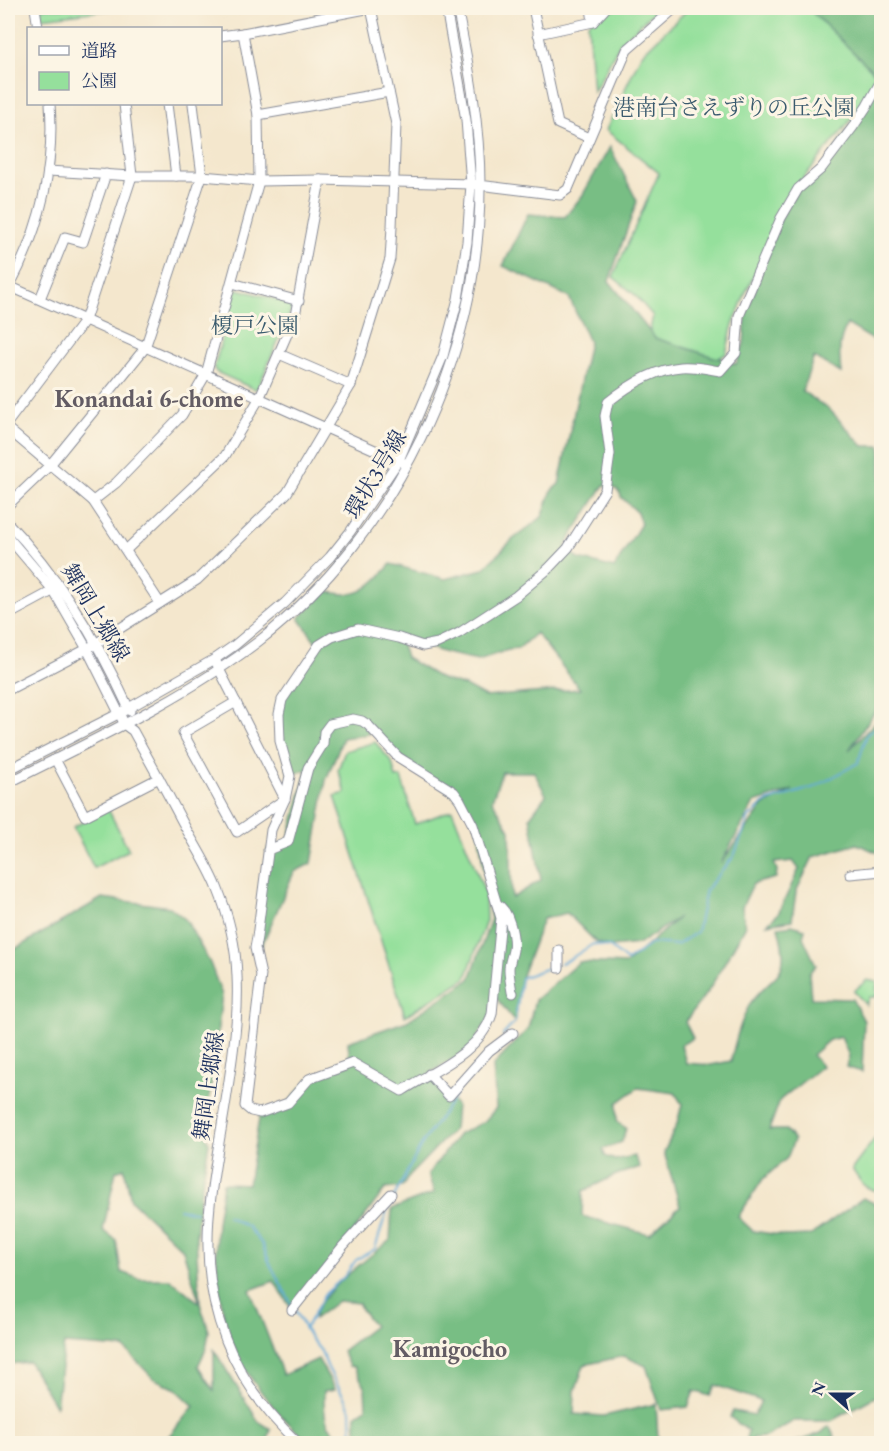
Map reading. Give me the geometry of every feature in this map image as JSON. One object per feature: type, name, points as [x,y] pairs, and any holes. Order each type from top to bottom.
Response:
[{"type":"street","points":[[34,8],[38,27]]},
{"type":"street","points":[[8,690],[91,646],[198,580],[287,493],[351,386],[390,259],[396,124],[372,8],[222,36]]},
{"type":"street","name":"環状3号線","points":[[446,8],[475,185]]},
{"type":"street","name":"環状3号線","points":[[8,783],[129,722],[219,669],[260,639],[313,591],[366,529],[403,462],[443,356],[458,299],[475,185],[474,98],[456,8]]},
{"type":"street","points":[[533,8],[558,124],[589,138]]},
{"type":"street","points":[[591,8],[593,22]]},
{"type":"street","points":[[538,34],[593,22],[606,8]]},
{"type":"street","points":[[48,171],[132,176],[202,176],[259,181],[320,180],[475,185],[560,195],[568,189],[627,50],[675,8]]},
{"type":"street","points":[[93,501],[116,483],[182,415],[206,374],[259,181],[258,115],[243,33]]},
{"type":"street","points":[[268,850],[288,842],[308,768],[323,744],[324,732],[330,724],[352,719],[362,721],[398,757],[454,792],[473,825],[501,918],[492,1014],[488,1027],[470,1048],[402,1090],[353,1063],[309,1080],[288,1103],[260,1113],[251,1111],[245,1106],[261,975],[255,948],[268,850],[272,830],[285,799],[290,776],[280,741],[279,714],[282,700],[319,645],[332,637],[358,628],[423,646],[438,643],[459,633],[516,596],[548,569],[569,546],[605,490],[610,454],[605,416],[609,402],[636,383],[668,370],[683,367],[720,371],[736,353],[739,316],[778,223],[798,189],[821,169],[853,127],[882,79]]},
{"type":"street","points":[[258,115],[389,92]]},
{"type":"street","points":[[50,105],[48,171],[40,212],[23,260],[8,287],[40,299],[403,462]]},
{"type":"street","points":[[8,422],[85,320],[132,176],[124,105]]},
{"type":"street","points":[[167,105],[176,176]]},
{"type":"street","points":[[8,505],[50,465],[146,348],[202,176],[193,105]]},
{"type":"street","points":[[40,299],[66,237],[82,243],[106,174]]},
{"type":"street","points":[[126,550],[225,456],[259,399],[295,316],[320,180]]},
{"type":"street","points":[[232,284],[299,301]]},
{"type":"street","points":[[279,354],[351,386]]},
{"type":"street","points":[[8,429],[93,501],[160,603]]},
{"type":"street","name":"環状3号線","points":[[8,770],[124,711],[216,659],[306,583],[350,532],[403,462]]},
{"type":"street","name":"舞岡上郷線","points":[[8,524],[32,548],[91,646],[218,888],[231,935],[237,975],[237,1031],[208,1225],[209,1271],[221,1328],[232,1356],[255,1396],[271,1416],[299,1443]]},
{"type":"street","name":"舞岡上郷線","points":[[8,537],[57,588]]},
{"type":"street","points":[[8,615],[57,588]]},
{"type":"street","points":[[216,659],[285,799]]},
{"type":"street","points":[[236,702],[183,733],[237,832],[285,799]]},
{"type":"street","points":[[56,759],[85,816],[159,778]]},
{"type":"street","points":[[850,874],[882,871]]},
{"type":"street","points":[[496,904],[503,907],[507,913],[510,926],[513,948],[509,967],[513,993]]},
{"type":"street","points":[[429,1074],[449,1096],[494,1047],[510,1035]]},
{"type":"street","points":[[294,1308],[343,1246],[391,1194]]},
{"type":"green space","points":[[40,8],[124,8],[42,18]]},
{"type":"green space","points":[[606,8],[658,8],[620,43],[593,93],[588,23]]},
{"type":"green space","name":"港南台さえずりの丘公園","points":[[689,8],[808,8],[878,76],[860,109],[797,186],[745,294],[732,328],[726,354],[710,363],[647,343],[653,316],[634,294],[613,277],[659,173],[606,130],[641,55]]},
{"type":"green space","points":[[808,8],[881,9],[881,74],[878,76]]},
{"type":"green space","points":[[881,81],[881,345],[847,324],[840,348],[841,373],[814,357],[802,391],[830,410],[863,446],[881,446],[881,703],[849,750],[881,716],[881,854],[857,844],[813,857],[796,892],[792,920],[767,924],[778,914],[799,869],[793,861],[774,863],[777,870],[776,878],[753,884],[742,907],[745,927],[710,988],[685,1022],[693,1038],[681,1045],[686,1063],[711,1065],[731,1061],[738,1032],[750,1004],[776,976],[782,966],[783,953],[778,927],[792,925],[805,929],[803,937],[816,965],[809,973],[811,998],[852,999],[864,1021],[862,1072],[846,1067],[849,1056],[841,1037],[829,1040],[812,1055],[822,1066],[780,1100],[769,1130],[786,1130],[794,1140],[787,1158],[763,1179],[738,1217],[753,1231],[786,1236],[811,1235],[863,1198],[881,1206],[881,1395],[831,1421],[794,1421],[765,1437],[753,1438],[751,1443],[745,1443],[748,1431],[730,1417],[733,1411],[754,1415],[761,1401],[715,1385],[710,1396],[694,1391],[688,1407],[661,1410],[646,1366],[624,1356],[584,1365],[575,1391],[574,1414],[604,1416],[656,1404],[658,1439],[663,1443],[356,1443],[356,1415],[366,1408],[365,1387],[354,1367],[349,1366],[342,1351],[374,1326],[360,1308],[359,1303],[338,1301],[314,1319],[323,1299],[390,1240],[392,1209],[434,1193],[428,1174],[459,1134],[484,1122],[496,1108],[493,1066],[528,1029],[535,1000],[579,962],[626,964],[679,917],[639,944],[610,947],[596,942],[567,913],[543,919],[521,978],[515,1022],[494,995],[492,1014],[470,1049],[429,1074],[456,1105],[454,1129],[409,1176],[402,1187],[385,1189],[292,1310],[274,1281],[250,1290],[283,1375],[318,1359],[335,1389],[324,1391],[325,1413],[328,1424],[342,1443],[309,1443],[275,1409],[255,1384],[238,1356],[228,1330],[219,1290],[216,1251],[223,1183],[248,1184],[260,1113],[288,1103],[309,1079],[350,1064],[348,1042],[407,1021],[470,979],[491,919],[478,830],[473,817],[457,797],[398,755],[365,725],[369,734],[343,738],[326,780],[312,863],[294,872],[261,947],[257,937],[268,848],[288,842],[307,769],[290,776],[280,741],[282,700],[318,645],[299,618],[327,591],[348,594],[364,590],[391,564],[445,579],[483,569],[512,540],[542,517],[552,490],[559,484],[589,342],[569,297],[503,266],[528,214],[565,217],[582,196],[610,147],[637,201],[609,281],[655,338],[736,364],[744,343],[746,314],[781,218],[798,189],[821,169]],"holes":[[[604,485],[617,490],[637,512],[641,524],[614,568],[579,559],[565,546]],[[536,633],[580,689],[485,697],[465,686],[441,679],[406,658],[400,638],[445,653],[478,660],[518,649]],[[502,772],[534,772],[546,795],[530,817],[541,880],[512,898],[510,830],[492,800]],[[793,790],[764,805],[721,863],[754,803]],[[638,1088],[675,1093],[682,1104],[677,1124],[664,1152],[680,1206],[649,1234],[582,1216],[583,1191],[616,1175],[640,1167],[634,1156],[615,1160],[605,1156],[603,1149],[622,1142],[626,1128],[617,1122],[617,1103]]]},
{"type":"green space","name":"榎戸公園","points":[[238,289],[290,303],[293,306],[258,388],[254,389],[216,372],[214,368],[235,291]]},
{"type":"green space","points":[[375,742],[392,762],[396,778],[401,777],[415,824],[452,810],[485,892],[486,921],[466,978],[405,1016],[335,796],[346,793],[338,770],[345,751]]},
{"type":"green space","points":[[108,809],[129,850],[94,868],[73,827]]},
{"type":"green space","points":[[102,898],[170,907],[186,920],[210,963],[222,995],[205,1133],[209,1143],[196,1237],[200,1303],[209,1331],[206,1349],[198,1366],[214,1391],[214,1350],[258,1421],[271,1429],[267,1443],[163,1443],[194,1406],[176,1389],[153,1378],[124,1348],[64,1344],[56,1407],[29,1362],[8,1364],[8,953]],"holes":[[[124,1168],[131,1200],[183,1250],[200,1303],[170,1279],[140,1279],[121,1272],[116,1240],[103,1230],[116,1171]]]},
{"type":"green space","points":[[867,980],[877,982],[876,997],[869,997],[866,1005],[854,991]]},
{"type":"green space","points":[[876,1137],[881,1137],[881,1191],[875,1191],[860,1182],[852,1169]]},
{"type":"green space","points":[[829,1426],[835,1437],[816,1443],[793,1443],[821,1433]]},
{"type":"waterway","points":[[561,963],[593,944],[610,947],[627,961],[652,943],[677,945],[697,932],[706,890],[734,856],[749,817],[766,802],[815,787],[858,763],[867,734],[882,723]]},
{"type":"waterway","points":[[503,1035],[515,1022],[521,978],[556,965]]},
{"type":"waterway","points":[[352,1444],[351,1410],[321,1351],[305,1329],[325,1294],[344,1277],[356,1260],[375,1249],[387,1210],[423,1142],[457,1093]]},
{"type":"waterway","points":[[179,1209],[196,1212]]},
{"type":"waterway","points":[[227,1216],[248,1227],[262,1244],[292,1305]]},
{"type":"waterway","points":[[295,1310],[305,1329]]},
{"type":"district","name":"Konandai 6-chome","points":[[149,399]]},
{"type":"district","name":"Kamigocho","points":[[450,1349]]}]
